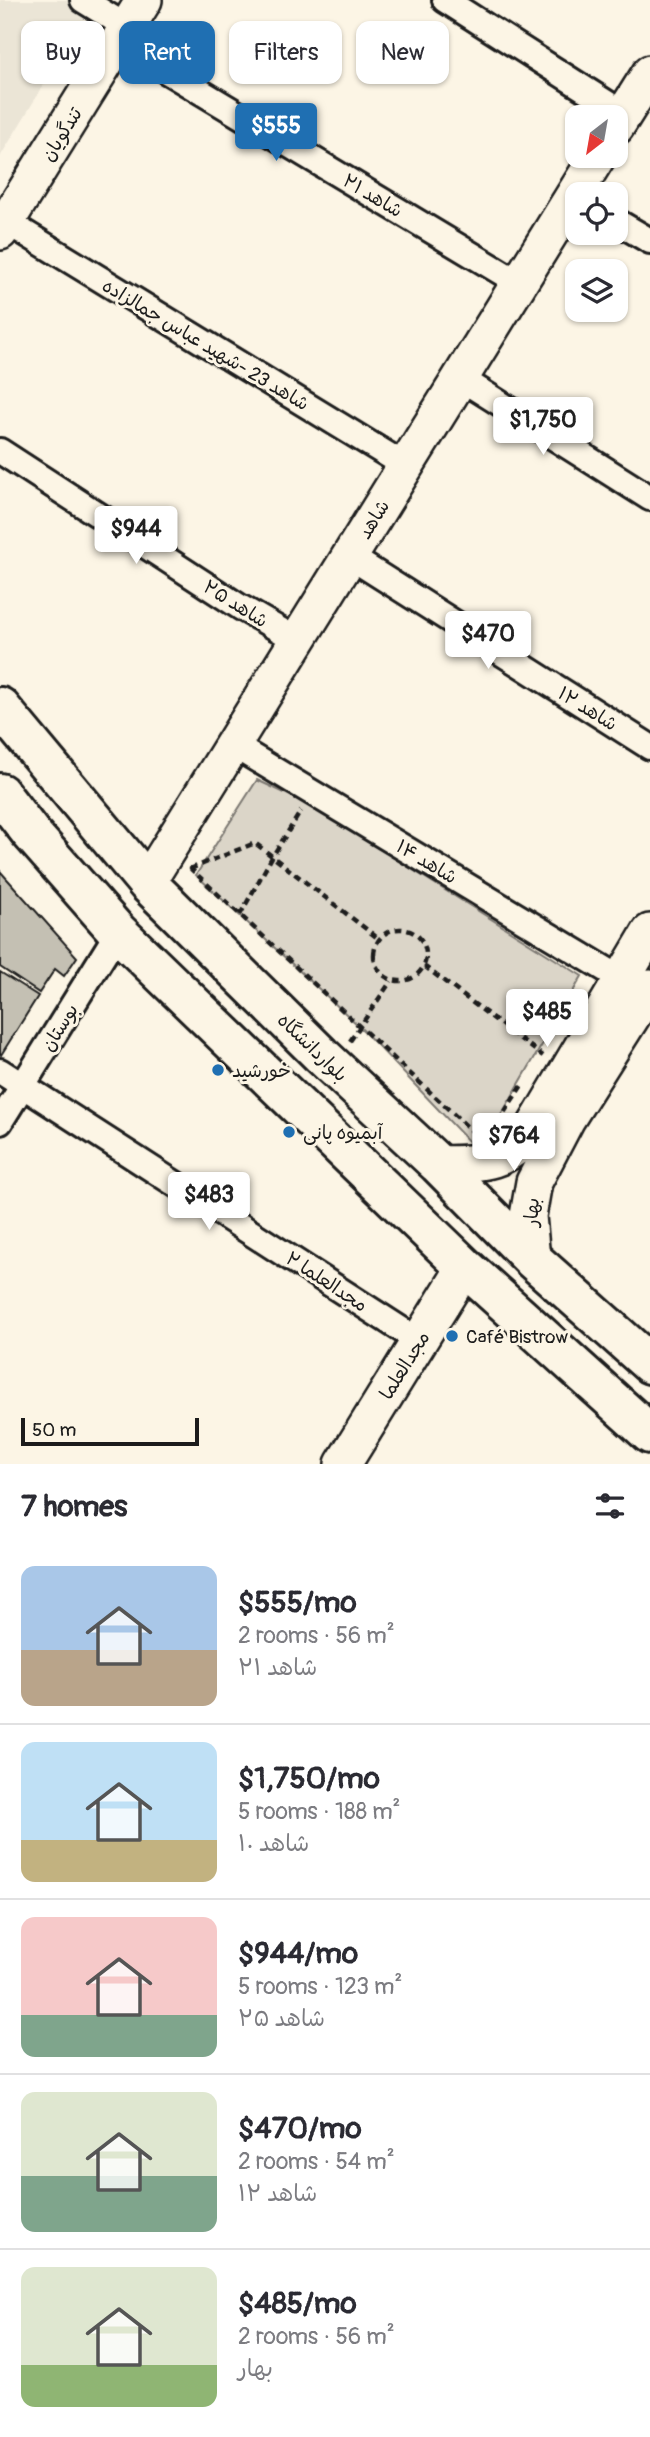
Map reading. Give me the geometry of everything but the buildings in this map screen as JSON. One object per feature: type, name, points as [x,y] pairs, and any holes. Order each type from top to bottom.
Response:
[{"type":"main road","name":"بلواردانشگاه","points":[[0,706],[175,866],[333,1067],[438,1164],[532,1259],[650,1364]]},
{"type":"main road","points":[[0,793],[30,832],[118,932],[465,1267],[650,1434]]},
{"type":"street","name":"شاهد ۲۱","points":[[83,0],[126,21]]},
{"type":"street","points":[[445,0],[597,105]]},
{"type":"street","name":"تندگویان","points":[[3,227],[119,41]]},
{"type":"street","points":[[628,108],[650,73]]},
{"type":"street","name":"شاهد ۲۱","points":[[215,80],[519,283]]},
{"type":"street","name":"شاهد","points":[[175,866],[233,745],[565,213]]},
{"type":"street","name":"شاهد 23 -شهید عباس جمالزاده","points":[[3,227],[406,466]]},
{"type":"street","points":[[628,228],[650,241]]},
{"type":"street","points":[[460,378],[650,498]]},
{"type":"street","name":"شاهد ۲۵","points":[[0,451],[240,607],[297,640]]},
{"type":"street","name":"شاهد ۱۲","points":[[349,556],[650,747]]},
{"type":"street","name":"شاهد ۱۴","points":[[233,745],[635,983]]},
{"type":"street","name":"بوستان","points":[[0,1122],[118,932]]},
{"type":"street","name":"بهار","points":[[438,1164],[486,1163],[520,1145],[542,1139],[567,1119],[635,983],[650,932]]},
{"type":"street","name":"بهار","points":[[532,1259],[528,1216],[542,1139],[548,1060],[635,983]]},
{"type":"street","name":"مجدالعلما ۲","points":[[0,1072],[419,1341]]},
{"type":"street","name":"مجدالعلما","points":[[350,1462],[465,1267]]},
{"type":"path","points":[[240,915],[272,857],[313,793]]},
{"type":"path","points":[[175,866],[255,843],[379,939]]},
{"type":"path","points":[[175,866],[240,915],[485,1143]]},
{"type":"path","points":[[401,928],[415,933],[425,945],[424,965],[420,973],[407,981],[391,981],[379,972],[373,958],[376,943],[386,932],[401,928]]},
{"type":"path","points":[[424,965],[548,1060]]},
{"type":"path","points":[[333,1067],[391,981]]},
{"type":"path","points":[[492,1132],[527,1077]]},
{"type":"shaded area","points":[[0,0],[67,0],[88,12],[83,21],[21,21],[21,84],[44,84],[0,157]]},
{"type":"shaded area","points":[[257,780],[306,803],[582,976],[493,1129],[472,1145],[359,1026],[196,875]]},
{"type":"place","name":"خورشید","points":[[218,1070]]},
{"type":"place","name":"آبمیوه پانی","points":[[289,1132]]},
{"type":"place","name":"Café Bistrow","points":[[452,1336]]}]
